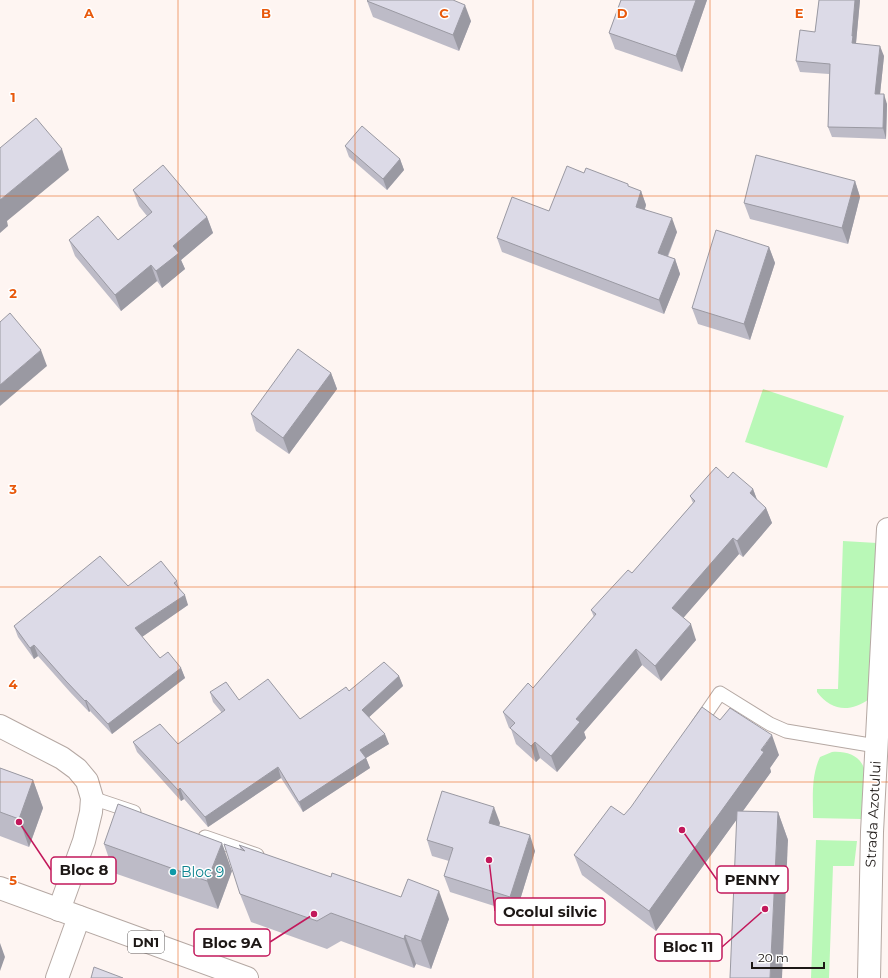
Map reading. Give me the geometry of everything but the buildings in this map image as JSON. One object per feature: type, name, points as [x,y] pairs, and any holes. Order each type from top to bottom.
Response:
[{"type":"street","name":"Strada Azotului","points":[[869,978],[870,867],[882,746],[888,529]]},
{"type":"street","points":[[0,726],[62,758],[77,769],[87,781],[92,798],[88,827],[59,910]]},
{"type":"street","name":"DN1","points":[[0,888],[247,978]]},
{"type":"street","points":[[57,978],[79,917]]},
{"type":"lane","points":[[693,732],[720,693],[764,721],[786,731],[882,746]]},
{"type":"lane","points":[[92,798],[144,816]]},
{"type":"lane","points":[[196,834],[271,860]]},
{"type":"green space","points":[[763,389],[844,416],[827,468],[745,442]]},
{"type":"green space","points":[[843,541],[877,543],[869,699],[848,708],[841,708],[828,703],[817,692],[817,689],[838,689]]},
{"type":"green space","points":[[832,752],[847,753],[855,757],[864,768],[861,819],[813,818],[813,787],[817,764],[820,757]]},
{"type":"green space","points":[[816,840],[857,841],[854,866],[833,866],[829,978],[811,978]]},
{"type":"place","name":"Bloc 8","points":[[19,822]]},
{"type":"place","name":"PENNY","points":[[682,830]]},
{"type":"place","name":"Ocolul silvic","points":[[489,860]]},
{"type":"place","name":"Bloc 9","points":[[173,872]]},
{"type":"place","name":"Bloc 11","points":[[765,909]]},
{"type":"place","name":"Bloc 9A","points":[[314,914]]}]
